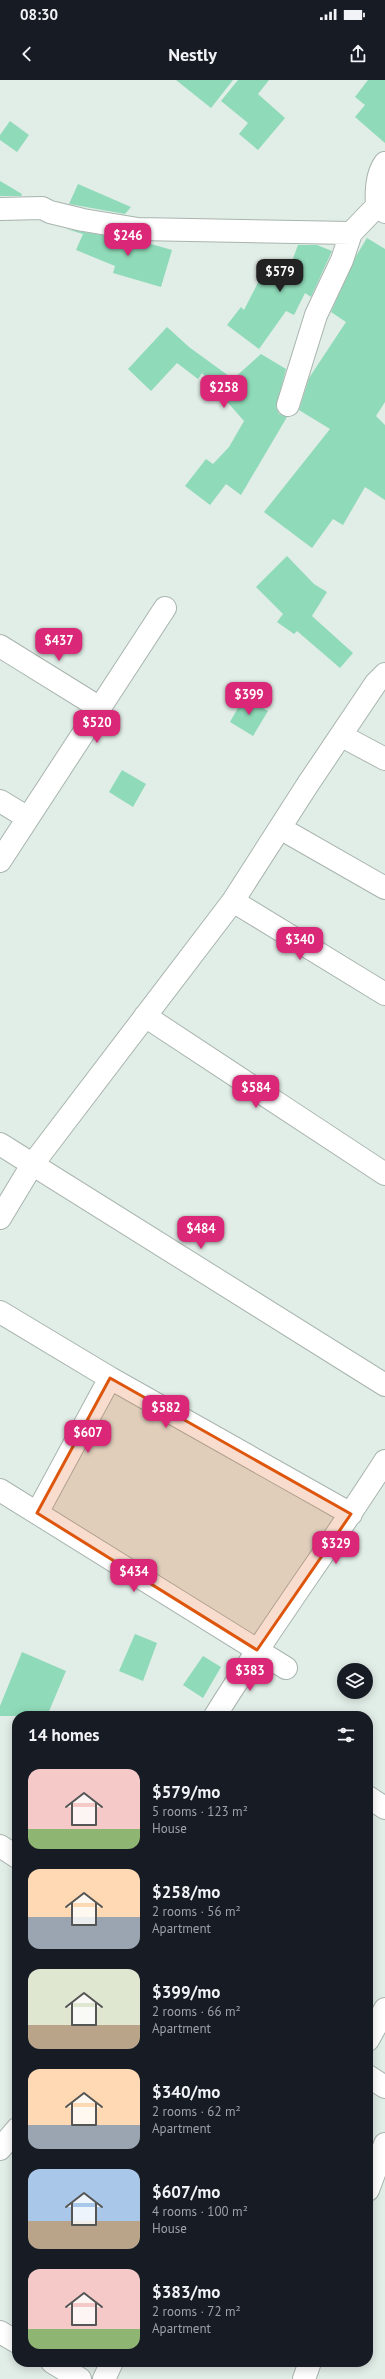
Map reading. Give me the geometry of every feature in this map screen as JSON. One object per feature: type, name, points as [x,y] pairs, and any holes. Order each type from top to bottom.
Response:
[{"type":"street","points":[[288,405],[316,315],[342,260],[351,233],[381,209],[376,190],[381,169],[385,163]]},
{"type":"street","points":[[0,209],[42,208],[50,212],[83,220],[138,229],[351,233]]},
{"type":"street","points":[[0,861],[165,608]]},
{"type":"street","points":[[0,646],[100,708]]},
{"type":"street","points":[[0,1218],[32,1165],[233,901],[280,828],[381,678]]},
{"type":"street","points":[[342,736],[385,759]]},
{"type":"street","points":[[0,801],[28,818]]},
{"type":"street","points":[[280,828],[385,888]]},
{"type":"street","points":[[233,901],[385,994]]},
{"type":"street","points":[[145,1016],[385,1174]]},
{"type":"street","points":[[0,1144],[385,1385]]},
{"type":"street","points":[[0,1312],[110,1378],[351,1514]]},
{"type":"street","points":[[37,1513],[110,1378]]},
{"type":"street","points":[[218,1711],[256,1650],[351,1514],[385,1460]]},
{"type":"street","points":[[0,1490],[286,1668]]},
{"type":"street","points":[[373,1800],[385,1808]]},
{"type":"street","points":[[0,1846],[12,1854]]},
{"type":"street","points":[[373,2031],[385,2010]]},
{"type":"street","points":[[373,2079],[385,2087]]},
{"type":"street","points":[[0,2149],[12,2135]]},
{"type":"street","points":[[373,2176],[385,2144]]},
{"type":"street","points":[[0,2332],[12,2339]]},
{"type":"street","points":[[60,2367],[80,2379]]},
{"type":"street","points":[[104,2379],[110,2367]]},
{"type":"street","points":[[304,2379],[308,2367]]},
{"type":"highlighted area","points":[[110,1378],[351,1514],[257,1650],[37,1513]]},
{"type":"building","points":[[176,80],[233,80],[211,108]]},
{"type":"building","points":[[238,80],[269,80],[258,94],[285,118],[258,150],[239,134],[248,123],[221,101]]},
{"type":"building","points":[[368,80],[385,80],[385,143],[355,117],[365,105],[355,97]]},
{"type":"building","points":[[10,121],[29,135],[17,152],[0,140],[0,135]]},
{"type":"building","points":[[0,181],[22,194],[21,196],[0,196]]},
{"type":"building","points":[[78,184],[131,207],[125,214],[69,204]]},
{"type":"building","points":[[66,229],[144,242],[172,250],[161,287],[113,273],[115,266],[76,250],[83,234]]},
{"type":"building","points":[[367,238],[385,249],[385,402],[376,416],[385,425],[385,500],[365,487],[343,525],[333,519],[312,548],[264,512],[330,429],[299,410],[309,378],[346,322],[331,312],[356,256]]},
{"type":"building","points":[[298,245],[317,245],[332,251],[311,297],[305,293],[294,315],[286,311],[259,349],[227,325],[241,307],[244,310],[270,259],[289,269]]},
{"type":"building","points":[[167,327],[189,347],[233,379],[261,354],[286,369],[276,407],[279,414],[287,417],[241,495],[226,484],[210,505],[185,486],[206,459],[213,464],[229,447],[244,421],[202,373],[198,379],[177,363],[151,391],[128,369]]},
{"type":"building","points":[[287,556],[314,584],[327,592],[312,616],[353,653],[340,668],[297,631],[294,634],[277,622],[283,614],[256,587]]},
{"type":"building","points":[[244,697],[268,711],[253,736],[230,722]]},
{"type":"building","points":[[122,770],[146,784],[133,807],[109,792]]},
{"type":"building","points":[[135,1634],[157,1643],[143,1681],[119,1671]]},
{"type":"building","points":[[22,1652],[66,1671],[49,1711],[12,1711],[12,1716],[0,1716],[0,1706]]},
{"type":"building","points":[[203,1656],[221,1667],[203,1698],[183,1685]]}]
